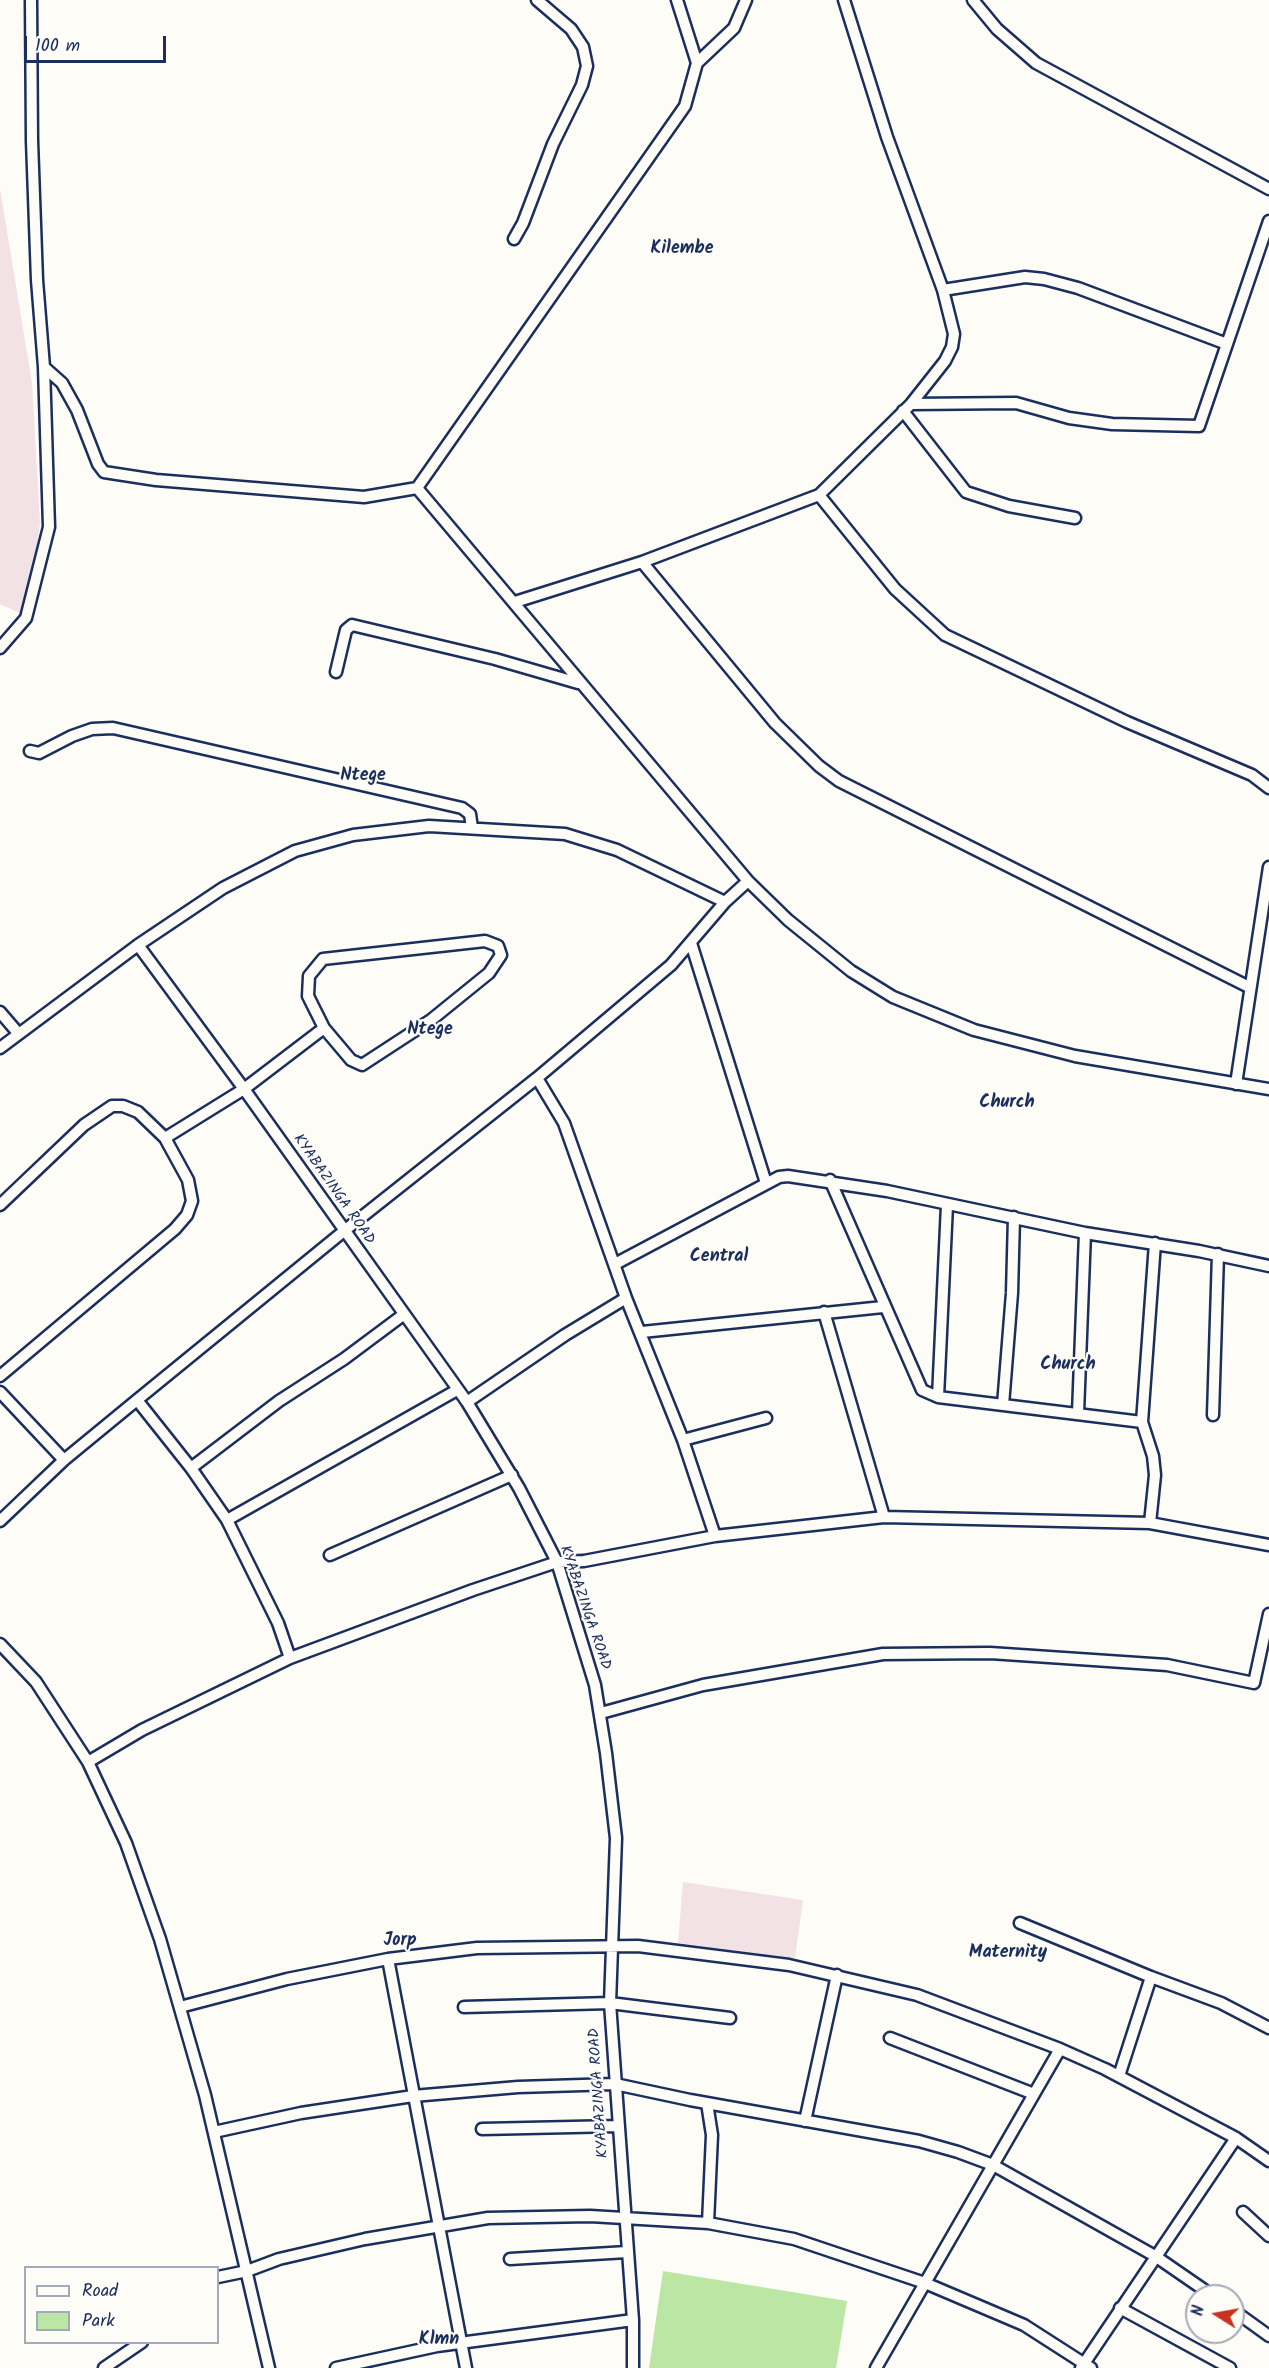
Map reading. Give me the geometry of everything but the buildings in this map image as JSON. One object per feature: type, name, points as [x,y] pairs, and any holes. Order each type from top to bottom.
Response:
[{"type":"street","points":[[0,648],[26,618],[49,527],[44,367],[37,280],[33,176],[31,0]]},
{"type":"street","points":[[514,239],[523,223],[553,144],[582,85],[587,66],[583,46],[571,28],[537,0]]},
{"type":"street","points":[[677,0],[697,63]]},
{"type":"street","points":[[44,367],[62,383],[77,410],[98,464],[104,472],[156,480],[364,497],[417,488],[685,106],[697,63],[734,28],[746,0]]},
{"type":"street","points":[[515,602],[642,562],[819,495],[907,407],[945,362],[952,347],[954,334],[943,290],[887,137],[844,0]]},
{"type":"street","points":[[974,0],[997,30],[1036,63],[1269,189]]},
{"type":"street","points":[[907,407],[1016,402],[1069,418],[1113,424],[1199,426],[1269,221]]},
{"type":"street","points":[[943,290],[1025,277],[1044,279],[1078,288],[1227,344]]},
{"type":"street","points":[[907,407],[966,492],[1009,506],[1075,518]]},
{"type":"street","points":[[417,488],[515,602],[579,683],[651,763],[748,880],[788,920],[851,971],[893,997],[942,1019],[983,1033],[1075,1056],[1269,1089]]},
{"type":"street","points":[[819,495],[895,589],[945,635],[1137,727],[1252,775],[1269,788]]},
{"type":"street","points":[[642,562],[775,723],[819,766],[839,781],[1249,987]]},
{"type":"street","points":[[336,672],[346,630],[352,625],[495,659],[579,683]]},
{"type":"street","points":[[30,751],[39,753],[72,736],[92,729],[113,728],[462,808],[470,813],[472,828]]},
{"type":"street","points":[[0,1048],[138,945],[223,888],[295,851],[353,835],[429,826],[565,834],[617,850],[725,902]]},
{"type":"street","points":[[1236,1084],[1249,987],[1265,922],[1269,867]]},
{"type":"street","points":[[0,1521],[64,1461],[137,1400],[344,1231],[537,1078],[671,965],[725,902],[748,880]]},
{"type":"street","points":[[485,941],[498,946],[501,955],[489,973],[431,1020],[365,1063],[355,1063],[324,1028],[308,996],[307,986],[309,976],[323,959],[485,941]]},
{"type":"street","points":[[691,943],[766,1183]]},
{"type":"street","name":"KYABAZINGA ROAD","points":[[138,945],[244,1089],[467,1402],[512,1475],[557,1563],[595,1685],[601,1713],[616,1838],[610,2003],[617,2126],[633,2320],[633,2368]]},
{"type":"street","points":[[0,1011],[18,1033]]},
{"type":"street","points":[[165,1138],[244,1089],[324,1028]]},
{"type":"street","points":[[537,1078],[564,1123],[627,1298],[683,1440],[715,1536]]},
{"type":"street","points":[[0,1205],[84,1125],[112,1106],[138,1112],[165,1138],[192,1190],[192,1201],[187,1215],[175,1229],[90,1303],[0,1376]]},
{"type":"street","points":[[615,1264],[766,1183],[788,1176],[830,1180],[1085,1233],[1218,1254],[1269,1266]]},
{"type":"street","points":[[830,1180],[922,1390],[938,1397],[1142,1422]]},
{"type":"street","points":[[938,1397],[947,1205]]},
{"type":"street","points":[[1003,1405],[1012,1293],[1014,1217]]},
{"type":"street","points":[[1078,1413],[1085,1233]]},
{"type":"street","points":[[1150,1523],[1155,1475],[1153,1456],[1142,1422],[1155,1243]]},
{"type":"street","points":[[1213,1415],[1218,1254]]},
{"type":"street","points":[[467,1402],[565,1335],[627,1298]]},
{"type":"street","points":[[642,1332],[884,1307]]},
{"type":"street","points":[[824,1312],[884,1517]]},
{"type":"street","points":[[191,1468],[279,1401],[344,1359],[403,1315]]},
{"type":"street","points":[[227,1520],[457,1390]]},
{"type":"street","points":[[0,1392],[64,1461]]},
{"type":"street","points":[[137,1400],[191,1468],[227,1520],[278,1623],[291,1658]]},
{"type":"street","points":[[683,1440],[766,1418]]},
{"type":"street","points":[[330,1555],[512,1475]]},
{"type":"street","points":[[88,1762],[161,1720],[291,1658],[473,1590],[557,1563],[584,1562],[715,1536],[884,1517],[1150,1523],[1269,1545]]},
{"type":"street","points":[[601,1713],[703,1685],[883,1654],[990,1653],[1167,1665],[1254,1683],[1269,1614]]},
{"type":"street","points":[[0,1644],[36,1682],[88,1762],[126,1843],[160,1939],[180,2007],[214,2132],[269,2368]]},
{"type":"street","points":[[1020,1923],[1151,1977],[1199,1994],[1269,2028]]},
{"type":"street","points":[[180,2007],[287,1979],[388,1959],[477,1948],[612,1945],[789,1965],[917,1995],[1060,2049],[1119,2076],[1236,2138],[1269,2161]]},
{"type":"street","points":[[388,1959],[466,2368]]},
{"type":"street","points":[[805,2121],[837,1975]]},
{"type":"street","points":[[1119,2076],[1151,1977]]},
{"type":"street","points":[[464,2007],[610,2003],[730,2018]]},
{"type":"street","points":[[890,2038],[1034,2094]]},
{"type":"street","points":[[876,2368],[1060,2049]]},
{"type":"street","points":[[214,2132],[301,2114],[413,2096],[518,2087],[615,2084],[919,2141],[993,2165],[1155,2256],[1196,2284]]},
{"type":"street","points":[[707,2103],[712,2144],[708,2223]]},
{"type":"street","points":[[482,2129],[617,2126]]},
{"type":"street","points":[[219,2277],[247,2271],[279,2259],[439,2224],[488,2218],[547,2216],[708,2223],[794,2239],[925,2283],[1024,2325],[1085,2366],[1120,2308],[1236,2138]]},
{"type":"street","points":[[1243,2212],[1269,2236]]},
{"type":"street","points":[[510,2259],[627,2252]]},
{"type":"street","points":[[1120,2308],[1230,2368]]},
{"type":"street","points":[[1245,2319],[1269,2336]]},
{"type":"street","points":[[336,2368],[461,2343],[633,2320]]},
{"type":"street","points":[[104,2368],[140,2344]]},
{"type":"shaded area","points":[[0,189],[32,383],[40,523],[28,617],[0,604]]},
{"type":"shaded area","points":[[683,1882],[803,1900],[795,1958],[678,1943]]},
{"type":"green space","points":[[663,2271],[847,2301],[836,2368],[649,2368]]},
{"type":"district","name":"Kilembe","points":[[682,250]]},
{"type":"district","name":"Ntege","points":[[363,777]]},
{"type":"district","name":"Ntege","points":[[430,1031]]},
{"type":"district","name":"Church","points":[[1007,1104]]},
{"type":"district","name":"Central","points":[[719,1258]]},
{"type":"district","name":"Church","points":[[1068,1366]]},
{"type":"district","name":"Jorp","points":[[400,1942]]},
{"type":"district","name":"Maternity","points":[[1008,1954]]},
{"type":"district","name":"Klmn","points":[[439,2341]]}]
